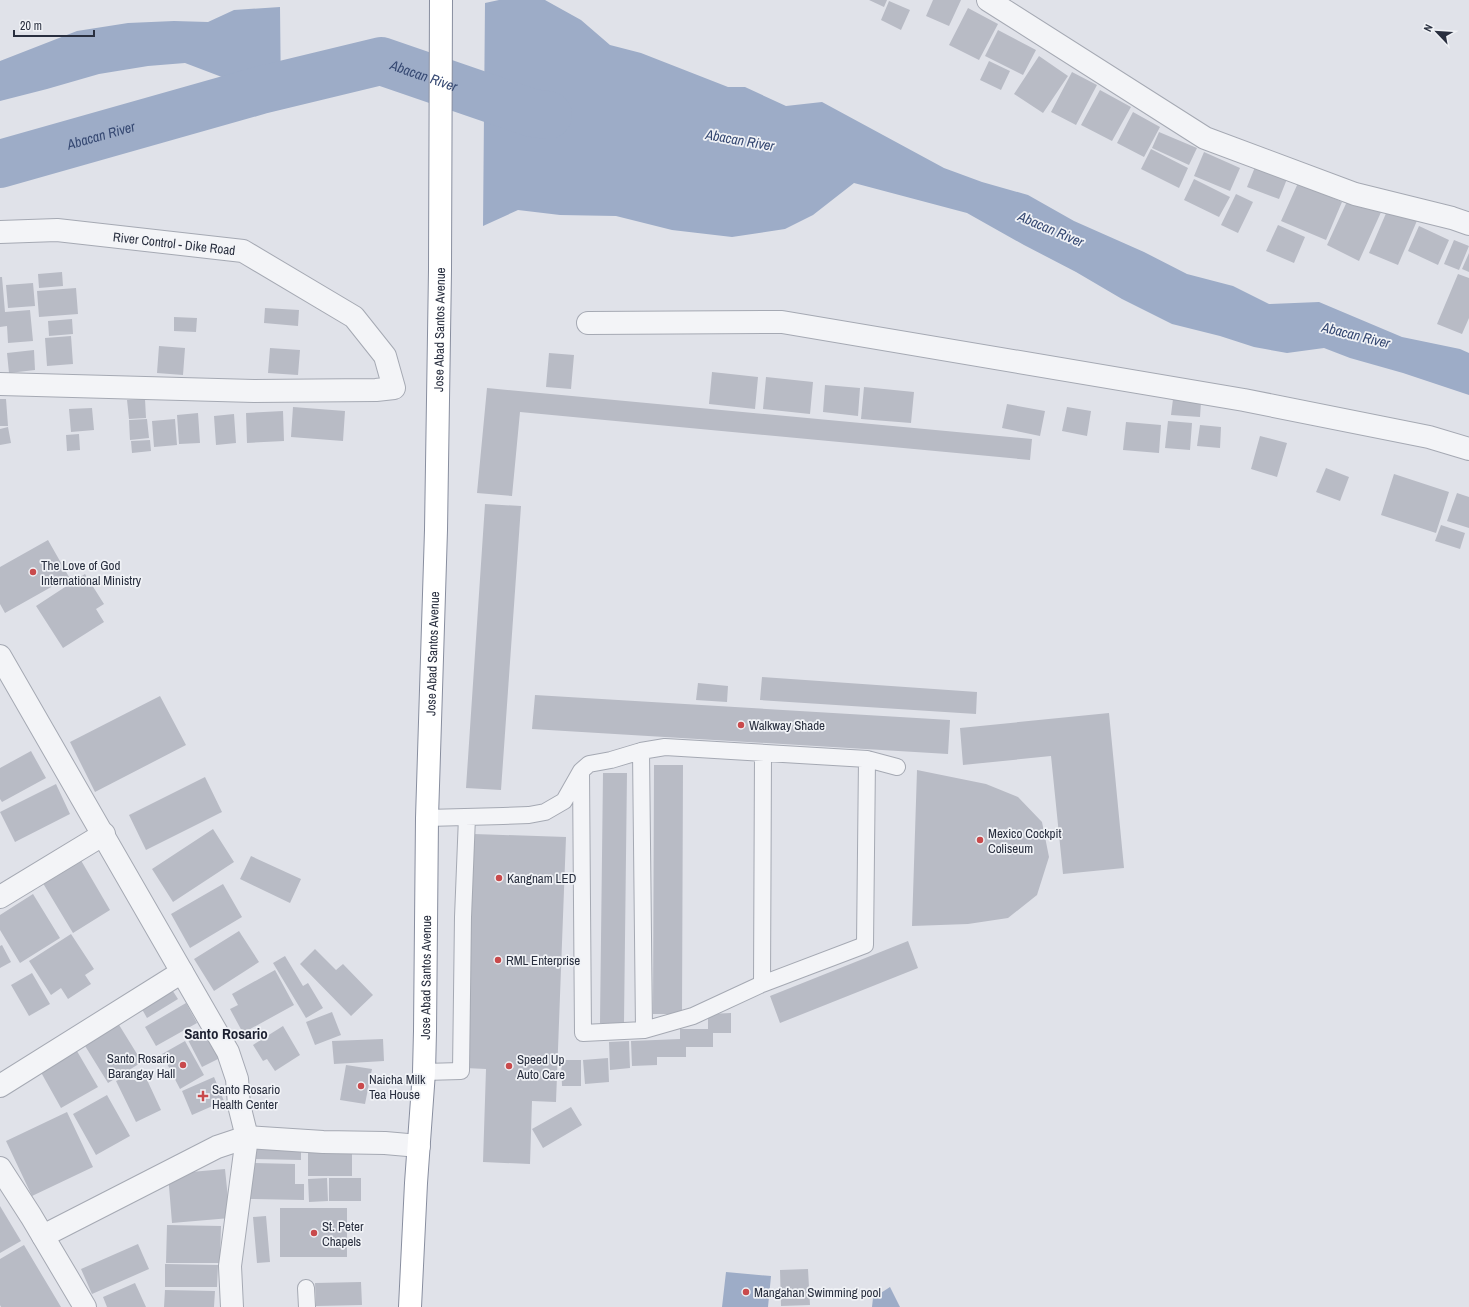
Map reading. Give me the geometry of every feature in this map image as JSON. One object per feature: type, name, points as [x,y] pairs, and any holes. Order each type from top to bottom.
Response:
[{"type":"highway","name":"Jose Abad Santos Avenue","points":[[410,1307],[416,1183],[424,1072],[426,818],[436,530],[440,270],[441,0]]},
{"type":"street","points":[[988,0],[1205,138],[1355,194],[1452,218],[1469,224]]},
{"type":"street","name":"River Control - Dike Road","points":[[0,232],[57,230],[243,251],[354,317],[385,356],[394,388],[376,390],[254,391],[0,384]]},
{"type":"street","points":[[588,323],[782,322],[1244,400],[1422,435],[1469,449]]},
{"type":"street","points":[[0,656],[6,680],[104,834],[228,1052],[236,1079],[239,1105],[246,1137],[230,1266],[232,1307]]},
{"type":"street","points":[[0,897],[104,834]]},
{"type":"street","points":[[0,1086],[182,972]]},
{"type":"street","points":[[42,1236],[217,1147],[246,1137],[323,1142],[385,1143],[419,1146]]},
{"type":"street","points":[[0,1168],[85,1307]]},
{"type":"lane","points":[[426,818],[528,815],[545,812],[564,801],[581,771],[589,764],[611,760],[641,751],[665,747],[867,759],[896,768]]},
{"type":"lane","points":[[641,751],[644,1030]]},
{"type":"lane","points":[[762,984],[763,754]]},
{"type":"lane","points":[[581,771],[583,1034],[644,1030],[693,1016],[762,984],[865,945],[867,759]]},
{"type":"lane","points":[[424,1072],[462,1071],[463,917],[467,817]]},
{"type":"lane","points":[[306,1288],[307,1307]]},
{"type":"water","points":[[499,0],[545,0],[581,20],[610,45],[641,53],[728,87],[745,87],[786,106],[822,102],[944,168],[982,182],[1028,195],[1074,221],[1144,252],[1187,274],[1233,286],[1269,304],[1319,302],[1402,337],[1460,349],[1469,353],[1469,395],[1403,373],[1350,358],[1324,348],[1287,353],[1254,347],[1220,336],[1172,324],[1122,299],[1076,272],[967,213],[854,183],[813,215],[785,229],[732,237],[672,230],[616,216],[560,215],[518,210],[483,226],[485,3]]},
{"type":"water","points":[[280,7],[281,101],[254,99],[235,82],[185,63],[148,66],[99,74],[0,101],[0,61],[77,31],[128,23],[174,21],[208,22],[234,10]]},
{"type":"water","name":"Mangahan Swimming pool","points":[[726,1272],[771,1276],[768,1307],[722,1307]]},
{"type":"water","points":[[890,1287],[900,1307],[872,1307],[873,1298]]},
{"type":"building","points":[[869,0],[887,0],[884,7]]},
{"type":"building","points":[[933,0],[961,0],[949,26],[926,16]]},
{"type":"building","points":[[889,1],[910,10],[901,30],[881,20]]},
{"type":"building","points":[[968,8],[998,24],[979,60],[949,45]]},
{"type":"building","points":[[998,30],[1036,50],[1023,75],[985,56]]},
{"type":"building","points":[[1039,56],[1068,76],[1043,113],[1014,94]]},
{"type":"building","points":[[989,61],[1010,71],[1001,90],[980,80]]},
{"type":"building","points":[[1072,72],[1097,85],[1076,125],[1051,112]]},
{"type":"building","points":[[1100,90],[1131,107],[1112,141],[1081,125]]},
{"type":"building","points":[[1133,112],[1160,127],[1144,157],[1117,143]]},
{"type":"building","points":[[1159,132],[1197,148],[1189,165],[1152,148]]},
{"type":"building","points":[[1151,149],[1188,168],[1179,188],[1141,169]]},
{"type":"building","points":[[1204,152],[1240,168],[1230,191],[1194,176]]},
{"type":"building","points":[[1255,167],[1287,179],[1279,199],[1247,187]]},
{"type":"building","points":[[1194,179],[1230,197],[1219,217],[1184,200]]},
{"type":"building","points":[[1298,183],[1342,202],[1326,240],[1281,221]]},
{"type":"building","points":[[1236,194],[1253,202],[1238,233],[1221,225]]},
{"type":"building","points":[[1350,195],[1382,210],[1359,261],[1327,245]]},
{"type":"building","points":[[1390,204],[1419,216],[1398,265],[1369,253]]},
{"type":"building","points":[[1278,225],[1305,237],[1294,263],[1266,251]]},
{"type":"building","points":[[1419,226],[1449,240],[1438,265],[1408,251]]},
{"type":"building","points":[[1454,240],[1469,246],[1459,270],[1444,264]]},
{"type":"building","points":[[1469,253],[1469,272],[1462,269]]},
{"type":"building","points":[[62,272],[63,286],[39,288],[38,274]]},
{"type":"building","points":[[1458,274],[1469,278],[1469,318],[1462,334],[1437,324]]},
{"type":"building","points":[[0,277],[2,277],[5,312],[30,310],[33,341],[8,343],[7,326],[0,327]]},
{"type":"building","points":[[33,283],[35,306],[8,308],[6,285]]},
{"type":"building","points":[[76,288],[78,314],[39,317],[37,291]]},
{"type":"building","points":[[265,308],[299,310],[298,326],[264,323]]},
{"type":"building","points":[[174,317],[197,318],[196,332],[174,331]]},
{"type":"building","points":[[72,319],[73,334],[49,336],[48,321]]},
{"type":"building","points":[[71,336],[73,364],[47,366],[45,338]]},
{"type":"building","points":[[159,346],[185,348],[183,375],[157,373]]},
{"type":"building","points":[[270,348],[300,350],[298,375],[268,373]]},
{"type":"building","points":[[34,350],[35,370],[9,373],[7,353]]},
{"type":"building","points":[[549,353],[574,355],[571,389],[546,387]]},
{"type":"building","points":[[712,372],[758,377],[755,409],[709,404]]},
{"type":"building","points":[[766,377],[813,382],[810,414],[763,409]]},
{"type":"building","points":[[825,385],[860,388],[858,416],[823,412]]},
{"type":"building","points":[[864,387],[914,392],[911,423],[861,419]]},
{"type":"building","points":[[487,388],[1032,439],[1030,460],[520,412],[512,496],[477,493]]},
{"type":"building","points":[[0,399],[6,399],[8,426],[0,426]]},
{"type":"building","points":[[145,399],[146,418],[129,419],[127,400]]},
{"type":"building","points":[[1173,399],[1201,402],[1200,417],[1171,415]]},
{"type":"building","points":[[1007,404],[1045,411],[1040,436],[1002,428]]},
{"type":"building","points":[[293,407],[345,411],[343,441],[291,437]]},
{"type":"building","points":[[1067,407],[1091,411],[1087,436],[1062,431]]},
{"type":"building","points":[[92,408],[94,430],[71,432],[69,409]]},
{"type":"building","points":[[283,411],[284,441],[247,443],[246,413]]},
{"type":"building","points":[[198,413],[200,443],[179,444],[177,415]]},
{"type":"building","points":[[234,414],[236,443],[216,445],[214,416]]},
{"type":"building","points":[[147,419],[149,438],[130,440],[129,420]]},
{"type":"building","points":[[175,419],[177,445],[154,447],[152,421]]},
{"type":"building","points":[[1168,421],[1192,423],[1190,450],[1165,448]]},
{"type":"building","points":[[1126,422],[1161,425],[1159,453],[1123,450]]},
{"type":"building","points":[[1200,425],[1221,427],[1220,448],[1197,446]]},
{"type":"building","points":[[8,427],[11,443],[0,445],[0,429]]},
{"type":"building","points":[[79,434],[80,450],[67,451],[66,435]]},
{"type":"building","points":[[1260,436],[1287,443],[1277,477],[1251,469]]},
{"type":"building","points":[[150,440],[151,451],[132,453],[131,441]]},
{"type":"building","points":[[1326,468],[1349,477],[1340,501],[1316,492]]},
{"type":"building","points":[[1394,474],[1449,492],[1436,533],[1381,515]]},
{"type":"building","points":[[1457,493],[1469,497],[1469,528],[1447,521]]},
{"type":"building","points":[[485,504],[521,506],[501,790],[466,788]]},
{"type":"building","points":[[1441,525],[1465,533],[1460,549],[1435,541]]},
{"type":"building","name":"The Love of God International Ministry","points":[[48,540],[69,577],[5,613],[0,604],[0,567]]},
{"type":"building","points":[[85,574],[104,604],[96,609],[104,622],[63,648],[36,606]]},
{"type":"building","points":[[762,677],[977,692],[976,714],[760,700]]},
{"type":"building","points":[[698,683],[728,686],[727,702],[696,700]]},
{"type":"building","name":"Walkway Shade","points":[[535,695],[950,720],[948,754],[532,729]]},
{"type":"building","points":[[160,696],[186,745],[95,792],[70,742]]},
{"type":"building","points":[[1109,713],[1124,868],[1063,874],[1051,756],[963,765],[960,728]]},
{"type":"building","points":[[31,751],[46,778],[2,802],[0,799],[0,768]]},
{"type":"building","points":[[654,765],[683,765],[682,1014],[653,1014]]},
{"type":"building","name":"Mexico Cockpit Coliseum","points":[[917,770],[986,784],[1018,797],[1042,822],[1049,857],[1037,895],[1008,918],[968,924],[912,926]]},
{"type":"building","points":[[603,773],[627,773],[624,1023],[600,1023]]},
{"type":"building","points":[[205,777],[222,812],[146,850],[129,815]]},
{"type":"building","points":[[56,784],[70,814],[15,842],[0,812]]},
{"type":"building","points":[[213,829],[234,862],[173,902],[152,869]]},
{"type":"building","points":[[474,834],[566,837],[556,1102],[532,1101],[530,1164],[483,1162],[486,1069],[465,1068]]},
{"type":"building","points":[[251,856],[301,879],[290,903],[240,879]]},
{"type":"building","points":[[79,857],[110,910],[73,933],[41,880]]},
{"type":"building","points":[[223,884],[242,917],[190,948],[171,914]]},
{"type":"building","points":[[33,894],[60,938],[20,963],[0,930],[0,915]]},
{"type":"building","points":[[239,931],[259,962],[214,991],[194,959]]},
{"type":"building","points":[[71,934],[94,969],[85,975],[91,984],[68,999],[61,988],[51,995],[29,961]]},
{"type":"building","points":[[908,941],[918,968],[780,1023],[770,996]]},
{"type":"building","points":[[2,945],[11,962],[0,968],[0,946]]},
{"type":"building","points":[[315,949],[336,970],[343,964],[373,995],[351,1016],[300,964]]},
{"type":"building","points":[[285,956],[303,986],[308,983],[323,1008],[306,1018],[273,963]]},
{"type":"building","points":[[275,970],[294,1005],[243,1033],[230,1009],[238,1005],[232,994]]},
{"type":"building","points":[[32,973],[50,1004],[29,1016],[11,985]]},
{"type":"building","points":[[169,985],[178,999],[147,1018],[139,1004]]},
{"type":"building","points":[[186,1003],[197,1023],[156,1046],[145,1027]]},
{"type":"building","points":[[332,1012],[341,1035],[315,1045],[306,1022]]},
{"type":"building","points":[[731,1013],[731,1033],[713,1033],[713,1047],[686,1047],[686,1057],[657,1057],[657,1065],[632,1066],[631,1041],[680,1039],[680,1029],[708,1029],[708,1014]]},
{"type":"building","points":[[116,1020],[142,1062],[108,1083],[82,1041]]},
{"type":"building","points":[[283,1026],[300,1055],[275,1071],[267,1059],[263,1061],[253,1045]]},
{"type":"building","points":[[206,1031],[220,1058],[202,1067],[188,1040]]},
{"type":"building","points":[[383,1039],[384,1061],[334,1064],[332,1041]]},
{"type":"building","name":"Santo Rosario Barangay Hall","points":[[185,1041],[204,1075],[180,1089],[162,1054]]},
{"type":"building","points":[[629,1041],[630,1068],[610,1070],[609,1042]]},
{"type":"building","points":[[74,1046],[98,1087],[61,1108],[38,1067]]},
{"type":"building","points":[[608,1058],[609,1082],[585,1084],[583,1060]]},
{"type":"building","points":[[561,1060],[581,1060],[581,1086],[562,1086]]},
{"type":"building","points":[[346,1065],[372,1069],[365,1104],[340,1100]]},
{"type":"building","points":[[142,1069],[161,1110],[136,1122],[116,1081]]},
{"type":"building","name":"Santo Rosario Health Center","points":[[214,1077],[224,1101],[192,1115],[182,1091]]},
{"type":"building","points":[[107,1095],[130,1136],[96,1155],[73,1114]]},
{"type":"building","points":[[571,1107],[582,1125],[543,1148],[532,1129]]},
{"type":"building","points":[[67,1112],[93,1167],[32,1196],[6,1141]]},
{"type":"building","points":[[248,1142],[301,1143],[301,1160],[248,1159]]},
{"type":"building","points":[[308,1148],[352,1149],[352,1176],[308,1176]]},
{"type":"building","points":[[251,1163],[295,1164],[295,1184],[304,1184],[304,1200],[250,1199]]},
{"type":"building","points":[[225,1169],[230,1218],[172,1223],[168,1174]]},
{"type":"building","points":[[327,1178],[328,1201],[309,1202],[308,1179]]},
{"type":"building","points":[[329,1178],[361,1178],[361,1201],[329,1201]]},
{"type":"building","points":[[0,1206],[21,1241],[0,1253]]},
{"type":"building","name":"St. Peter Chapels","points":[[280,1208],[347,1208],[347,1257],[280,1257]]},
{"type":"building","points":[[266,1216],[270,1262],[257,1263],[253,1217]]},
{"type":"building","points":[[167,1225],[221,1226],[220,1263],[166,1263]]},
{"type":"building","points":[[138,1244],[149,1269],[92,1294],[81,1269]]},
{"type":"building","points":[[24,1245],[61,1307],[1,1307],[0,1259]]},
{"type":"building","points":[[165,1264],[218,1265],[217,1287],[165,1287]]},
{"type":"building","points":[[808,1269],[810,1305],[781,1306],[780,1270]]},
{"type":"building","points":[[361,1282],[362,1305],[316,1306],[315,1283]]},
{"type":"building","points":[[135,1283],[146,1307],[107,1307],[103,1297]]},
{"type":"building","points":[[165,1290],[215,1291],[214,1307],[164,1307]]},
{"type":"waterway","name":"Abacan River","points":[[0,164],[261,90],[381,61],[532,113],[548,115]]},
{"type":"place","name":"The Love of God International Ministry","points":[[33,572]]},
{"type":"place","name":"Walkway Shade","points":[[741,725]]},
{"type":"place","name":"Mexico Cockpit Coliseum","points":[[980,840]]},
{"type":"place","name":"Kangnam LED","points":[[499,878]]},
{"type":"place","name":"RML Enterprise","points":[[498,960]]},
{"type":"place","name":"Santo Rosario Barangay Hall","points":[[183,1065]]},
{"type":"place","name":"Speed Up Auto Care","points":[[509,1066]]},
{"type":"place","name":"Naicha Milk Tea House","points":[[361,1086]]},
{"type":"place","name":"Santo Rosario Health Center","points":[[203,1096]]},
{"type":"place","name":"St. Peter Chapels","points":[[314,1233]]},
{"type":"place","name":"Mangahan Swimming pool","points":[[746,1292]]},
{"type":"district","name":"Santo Rosario","points":[[226,1033]]}]
